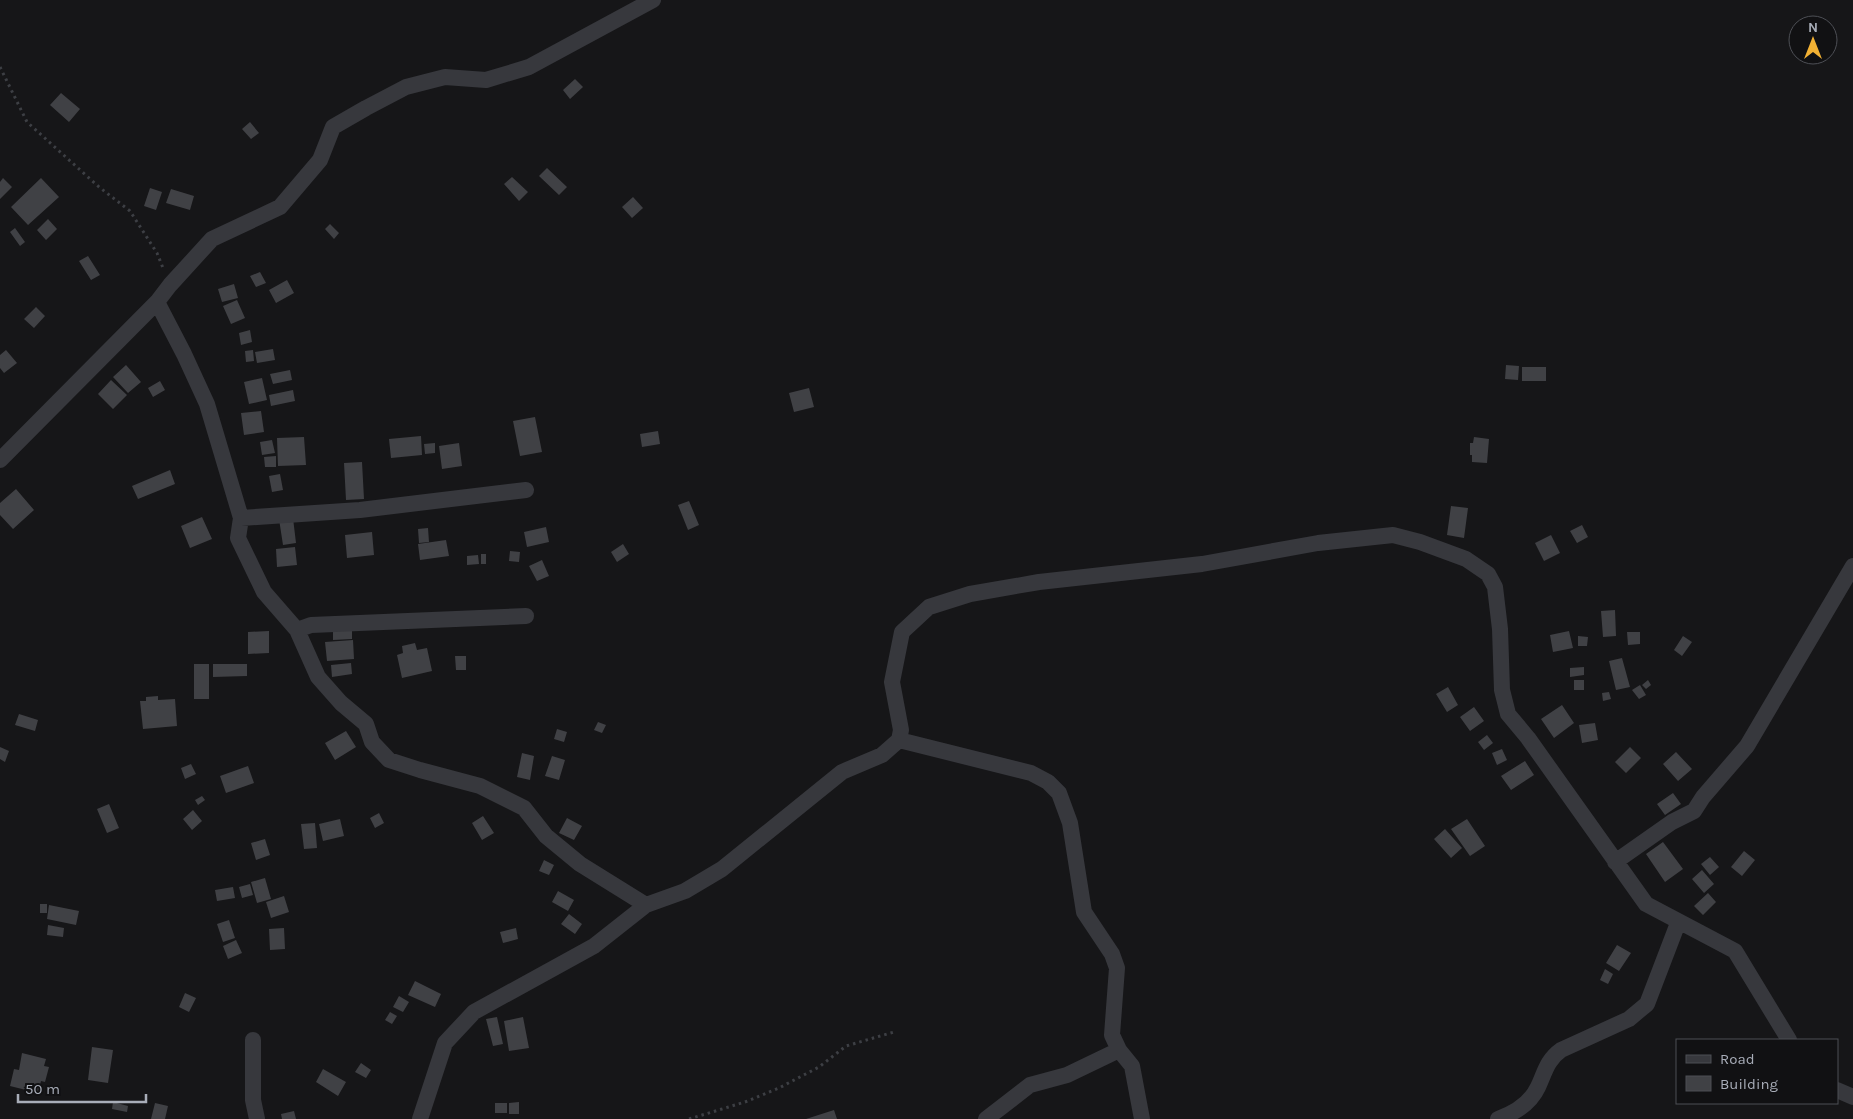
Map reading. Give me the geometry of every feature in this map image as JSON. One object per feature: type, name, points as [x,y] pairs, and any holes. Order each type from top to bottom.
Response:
[{"type":"street","points":[[0,460],[157,302],[212,239],[280,207],[320,160],[334,127],[406,87],[445,78],[486,80],[529,67],[653,0]]},
{"type":"street","points":[[157,302],[207,404],[241,518],[238,538],[264,592],[297,630],[318,678],[340,703],[366,724],[372,742],[389,760],[480,786],[524,808],[546,836],[573,858],[646,905]]},
{"type":"street","points":[[241,518],[360,510],[526,490]]},
{"type":"street","points":[[420,1119],[445,1042],[474,1012],[594,946],[646,905],[685,891],[722,870],[842,772],[882,755],[898,740],[901,730],[892,682],[902,632],[929,607],[970,594],[1039,582],[1202,564],[1318,543],[1393,535],[1420,542],[1466,559],[1488,574],[1495,587],[1500,630],[1502,690],[1508,714],[1528,738],[1646,904],[1735,951],[1788,1039]]},
{"type":"street","points":[[1615,862],[1672,822],[1694,811],[1747,746],[1853,566]]},
{"type":"street","points":[[297,630],[311,625],[526,616]]},
{"type":"street","points":[[898,740],[1031,773],[1048,782],[1059,793],[1070,823],[1084,912],[1112,954],[1117,968],[1112,1035],[1119,1050],[1132,1066],[1142,1119]]},
{"type":"street","points":[[1498,1119],[1507,1116],[1526,1104],[1537,1089],[1552,1056],[1561,1050],[1629,1019],[1647,1004],[1678,922]]},
{"type":"street","points":[[253,1040],[253,1100],[257,1119]]},
{"type":"street","points":[[986,1119],[1030,1085],[1067,1075],[1119,1050]]},
{"type":"street","points":[[1838,1090],[1853,1097]]},
{"type":"path","points":[[0,67],[27,122],[99,187],[130,211],[157,253],[170,285]]},
{"type":"path","points":[[689,1119],[753,1099],[820,1067],[846,1046],[894,1032]]},
{"type":"building","points":[[575,79],[583,87],[570,99],[563,90]]},
{"type":"building","points":[[61,93],[80,109],[69,122],[50,105]]},
{"type":"building","points":[[250,122],[259,133],[251,139],[242,129]]},
{"type":"building","points":[[547,168],[567,187],[559,195],[539,176]]},
{"type":"building","points":[[512,177],[528,192],[519,201],[504,184]]},
{"type":"building","points":[[3,178],[12,187],[0,199],[0,182]]},
{"type":"building","points":[[41,178],[59,197],[28,225],[11,207]]},
{"type":"building","points":[[150,188],[162,192],[156,210],[144,206]]},
{"type":"building","points":[[171,189],[194,196],[190,210],[166,203]]},
{"type":"building","points":[[633,197],[643,208],[632,218],[622,207]]},
{"type":"building","points":[[48,219],[57,229],[46,240],[37,230]]},
{"type":"building","points":[[330,224],[339,233],[334,239],[325,229]]},
{"type":"building","points":[[15,228],[25,242],[20,246],[10,232]]},
{"type":"building","points":[[88,256],[100,275],[91,280],[79,261]]},
{"type":"building","points":[[260,272],[266,283],[256,287],[250,276]]},
{"type":"building","points":[[287,280],[294,293],[276,303],[269,290]]},
{"type":"building","points":[[234,284],[238,298],[222,302],[218,289]]},
{"type":"building","points":[[237,300],[245,318],[231,324],[223,306]]},
{"type":"building","points":[[36,307],[45,316],[34,328],[24,319]]},
{"type":"building","points":[[250,330],[252,342],[241,345],[239,333]]},
{"type":"building","points":[[273,349],[275,360],[257,363],[255,352]]},
{"type":"building","points":[[6,350],[17,363],[4,373],[0,368],[0,355]]},
{"type":"building","points":[[253,350],[254,361],[246,362],[245,351]]},
{"type":"building","points":[[126,365],[141,382],[128,393],[113,377]]},
{"type":"building","points":[[1506,365],[1519,366],[1518,380],[1505,379]]},
{"type":"building","points":[[1522,367],[1546,367],[1546,381],[1522,381]]},
{"type":"building","points":[[290,370],[292,380],[273,384],[270,374]]},
{"type":"building","points":[[262,378],[267,400],[249,404],[244,382]]},
{"type":"building","points":[[111,380],[127,395],[113,409],[98,394]]},
{"type":"building","points":[[160,381],[165,390],[153,397],[148,388]]},
{"type":"building","points":[[809,388],[814,407],[794,412],[789,393]]},
{"type":"building","points":[[293,390],[295,401],[271,406],[269,395]]},
{"type":"building","points":[[261,411],[264,432],[244,435],[241,413]]},
{"type":"building","points":[[535,417],[542,452],[520,456],[513,421]]},
{"type":"building","points":[[658,431],[660,444],[642,447],[640,434]]},
{"type":"building","points":[[421,436],[422,455],[391,458],[389,439]]},
{"type":"building","points":[[304,437],[306,465],[278,466],[277,438]]},
{"type":"building","points":[[1474,437],[1489,439],[1487,463],[1472,462],[1470,443],[1473,443]]},
{"type":"building","points":[[272,440],[275,453],[262,455],[260,442]]},
{"type":"building","points":[[435,443],[435,453],[425,454],[424,444]]},
{"type":"building","points":[[459,443],[462,466],[442,469],[439,446]]},
{"type":"building","points":[[276,456],[276,467],[265,467],[264,457]]},
{"type":"building","points":[[362,462],[364,499],[346,500],[344,463]]},
{"type":"building","points":[[170,470],[175,484],[138,499],[132,486]]},
{"type":"building","points":[[280,474],[283,490],[272,492],[269,476]]},
{"type":"building","points":[[16,489],[34,510],[13,529],[0,515],[0,503]]},
{"type":"building","points":[[689,501],[699,525],[688,530],[678,505]]},
{"type":"building","points":[[1451,506],[1468,508],[1464,538],[1447,535]]},
{"type":"building","points":[[202,517],[212,539],[190,548],[181,526]]},
{"type":"building","points":[[293,518],[296,543],[283,545],[279,519]]},
{"type":"building","points":[[1582,525],[1588,537],[1577,543],[1570,531]]},
{"type":"building","points":[[546,527],[549,542],[527,547],[524,532]]},
{"type":"building","points":[[428,528],[429,542],[419,543],[418,529]]},
{"type":"building","points":[[372,532],[374,555],[347,558],[345,535]]},
{"type":"building","points":[[1551,535],[1560,553],[1544,561],[1535,543]]},
{"type":"building","points":[[446,540],[449,556],[420,560],[418,544]]},
{"type":"building","points":[[623,544],[629,554],[617,562],[611,552]]},
{"type":"building","points":[[295,547],[297,565],[277,567],[276,549]]},
{"type":"building","points":[[510,551],[520,552],[519,562],[509,561]]},
{"type":"building","points":[[481,554],[486,554],[486,564],[481,564]]},
{"type":"building","points":[[478,555],[479,564],[467,565],[467,556]]},
{"type":"building","points":[[542,560],[549,576],[537,581],[529,566]]},
{"type":"building","points":[[1615,610],[1616,636],[1603,637],[1601,611]]},
{"type":"building","points":[[352,628],[352,639],[333,640],[333,629]]},
{"type":"building","points":[[269,631],[269,653],[248,654],[248,632]]},
{"type":"building","points":[[1569,631],[1573,648],[1553,652],[1550,635]]},
{"type":"building","points":[[1627,632],[1640,632],[1640,644],[1628,645]]},
{"type":"building","points":[[1578,636],[1588,637],[1587,646],[1578,646]]},
{"type":"building","points":[[1683,636],[1692,642],[1682,656],[1674,650]]},
{"type":"building","points":[[353,640],[354,659],[327,661],[325,642]]},
{"type":"building","points":[[415,643],[417,650],[427,648],[432,671],[402,678],[397,655],[403,653],[402,646]]},
{"type":"building","points":[[455,656],[466,656],[466,670],[456,670]]},
{"type":"building","points":[[1622,658],[1630,687],[1616,690],[1609,661]]},
{"type":"building","points":[[351,663],[352,674],[332,677],[331,665]]},
{"type":"building","points":[[194,664],[209,664],[209,699],[194,699]]},
{"type":"building","points":[[213,664],[247,664],[247,676],[213,677]]},
{"type":"building","points":[[1584,667],[1584,675],[1570,677],[1570,668]]},
{"type":"building","points":[[1574,680],[1584,680],[1584,690],[1574,690]]},
{"type":"building","points":[[1648,680],[1651,685],[1646,689],[1642,685]]},
{"type":"building","points":[[1640,685],[1646,695],[1639,699],[1632,690]]},
{"type":"building","points":[[1448,687],[1458,705],[1447,712],[1436,694]]},
{"type":"building","points":[[1609,692],[1611,699],[1603,701],[1602,693]]},
{"type":"building","points":[[158,696],[158,700],[175,699],[177,726],[143,729],[140,701],[146,701],[146,697]]},
{"type":"building","points":[[1562,705],[1574,723],[1554,738],[1541,719]]},
{"type":"building","points":[[1474,707],[1484,721],[1470,731],[1460,717]]},
{"type":"building","points":[[19,714],[38,720],[35,731],[15,725]]},
{"type":"building","points":[[598,722],[606,725],[602,733],[594,730]]},
{"type":"building","points":[[1595,723],[1598,740],[1582,743],[1579,725]]},
{"type":"building","points":[[557,729],[567,732],[564,742],[554,739]]},
{"type":"building","points":[[346,731],[356,747],[335,760],[325,743]]},
{"type":"building","points":[[1487,735],[1493,743],[1484,750],[1478,742]]},
{"type":"building","points":[[0,747],[9,751],[5,762],[0,759]]},
{"type":"building","points":[[1630,747],[1641,758],[1626,773],[1615,762]]},
{"type":"building","points":[[1502,749],[1507,760],[1497,765],[1492,753]]},
{"type":"building","points":[[1676,752],[1692,769],[1678,781],[1663,764]]},
{"type":"building","points":[[522,753],[534,756],[530,780],[517,777]]},
{"type":"building","points":[[552,756],[565,760],[559,780],[545,776]]},
{"type":"building","points":[[1525,761],[1534,775],[1511,790],[1501,776]]},
{"type":"building","points":[[191,764],[196,774],[185,779],[181,768]]},
{"type":"building","points":[[248,766],[254,783],[226,793],[220,776]]},
{"type":"building","points":[[1673,793],[1681,804],[1665,815],[1657,804]]},
{"type":"building","points":[[202,796],[205,800],[198,805],[195,800]]},
{"type":"building","points":[[109,804],[119,828],[107,833],[97,809]]},
{"type":"building","points":[[193,810],[202,821],[192,830],[183,819]]},
{"type":"building","points":[[379,813],[384,823],[375,828],[370,818]]},
{"type":"building","points":[[483,816],[494,833],[482,840],[472,823]]},
{"type":"building","points":[[567,818],[582,826],[574,840],[559,833]]},
{"type":"building","points":[[340,819],[344,836],[323,841],[319,824]]},
{"type":"building","points":[[1467,819],[1485,846],[1470,856],[1451,829]]},
{"type":"building","points":[[315,823],[317,848],[304,849],[301,824]]},
{"type":"building","points":[[1445,829],[1462,848],[1451,858],[1434,839]]},
{"type":"building","points":[[265,839],[270,855],[256,860],[251,843]]},
{"type":"building","points":[[1663,842],[1683,869],[1665,882],[1646,854]]},
{"type":"building","points":[[1744,851],[1755,860],[1742,876],[1731,867]]},
{"type":"building","points":[[1710,857],[1719,867],[1710,875],[1701,864]]},
{"type":"building","points":[[544,860],[554,865],[549,875],[539,871]]},
{"type":"building","points":[[1702,870],[1714,884],[1704,893],[1692,879]]},
{"type":"building","points":[[265,878],[271,899],[257,903],[251,882]]},
{"type":"building","points":[[250,884],[253,895],[242,898],[239,887]]},
{"type":"building","points":[[233,887],[235,898],[217,901],[215,890]]},
{"type":"building","points":[[558,891],[574,900],[568,911],[552,902]]},
{"type":"building","points":[[1708,893],[1716,902],[1703,915],[1694,906]]},
{"type":"building","points":[[284,896],[289,912],[271,918],[266,902]]},
{"type":"building","points":[[40,904],[47,904],[47,913],[40,913]]},
{"type":"building","points":[[49,905],[79,911],[76,925],[47,919]]},
{"type":"building","points":[[569,914],[582,924],[575,934],[561,924]]},
{"type":"building","points":[[229,920],[235,938],[223,942],[217,924]]},
{"type":"building","points":[[48,925],[64,928],[63,937],[47,935]]},
{"type":"building","points":[[284,928],[285,949],[270,950],[269,929]]},
{"type":"building","points":[[516,928],[518,939],[503,943],[500,932]]},
{"type":"building","points":[[236,940],[242,953],[228,959],[223,946]]},
{"type":"building","points":[[1617,945],[1631,953],[1619,971],[1606,963]]},
{"type":"building","points":[[1605,969],[1613,974],[1608,984],[1600,980]]},
{"type":"building","points":[[415,981],[441,994],[435,1007],[408,995]]},
{"type":"building","points":[[185,993],[196,998],[189,1012],[179,1007]]},
{"type":"building","points":[[399,996],[409,1002],[403,1012],[393,1007]]},
{"type":"building","points":[[390,1012],[397,1016],[392,1024],[385,1020]]},
{"type":"building","points":[[497,1017],[503,1044],[493,1046],[486,1019]]},
{"type":"building","points":[[523,1017],[529,1048],[509,1051],[504,1021]]},
{"type":"building","points":[[92,1047],[113,1050],[108,1083],[88,1080]]},
{"type":"building","points":[[22,1053],[46,1059],[44,1066],[49,1067],[45,1082],[41,1081],[38,1093],[10,1086],[14,1069],[19,1070]]},
{"type":"building","points":[[361,1063],[371,1070],[366,1078],[355,1072]]},
{"type":"building","points":[[323,1069],[346,1082],[338,1096],[316,1082]]},
{"type":"building","points":[[113,1102],[128,1106],[127,1112],[112,1109]]},
{"type":"building","points":[[519,1102],[519,1114],[509,1114],[509,1103]]},
{"type":"building","points":[[155,1103],[168,1106],[165,1119],[151,1119]]},
{"type":"building","points":[[495,1103],[507,1103],[507,1113],[495,1113]]},
{"type":"building","points":[[834,1110],[837,1119],[806,1119]]},
{"type":"building","points":[[294,1111],[296,1119],[282,1119],[281,1114]]}]
